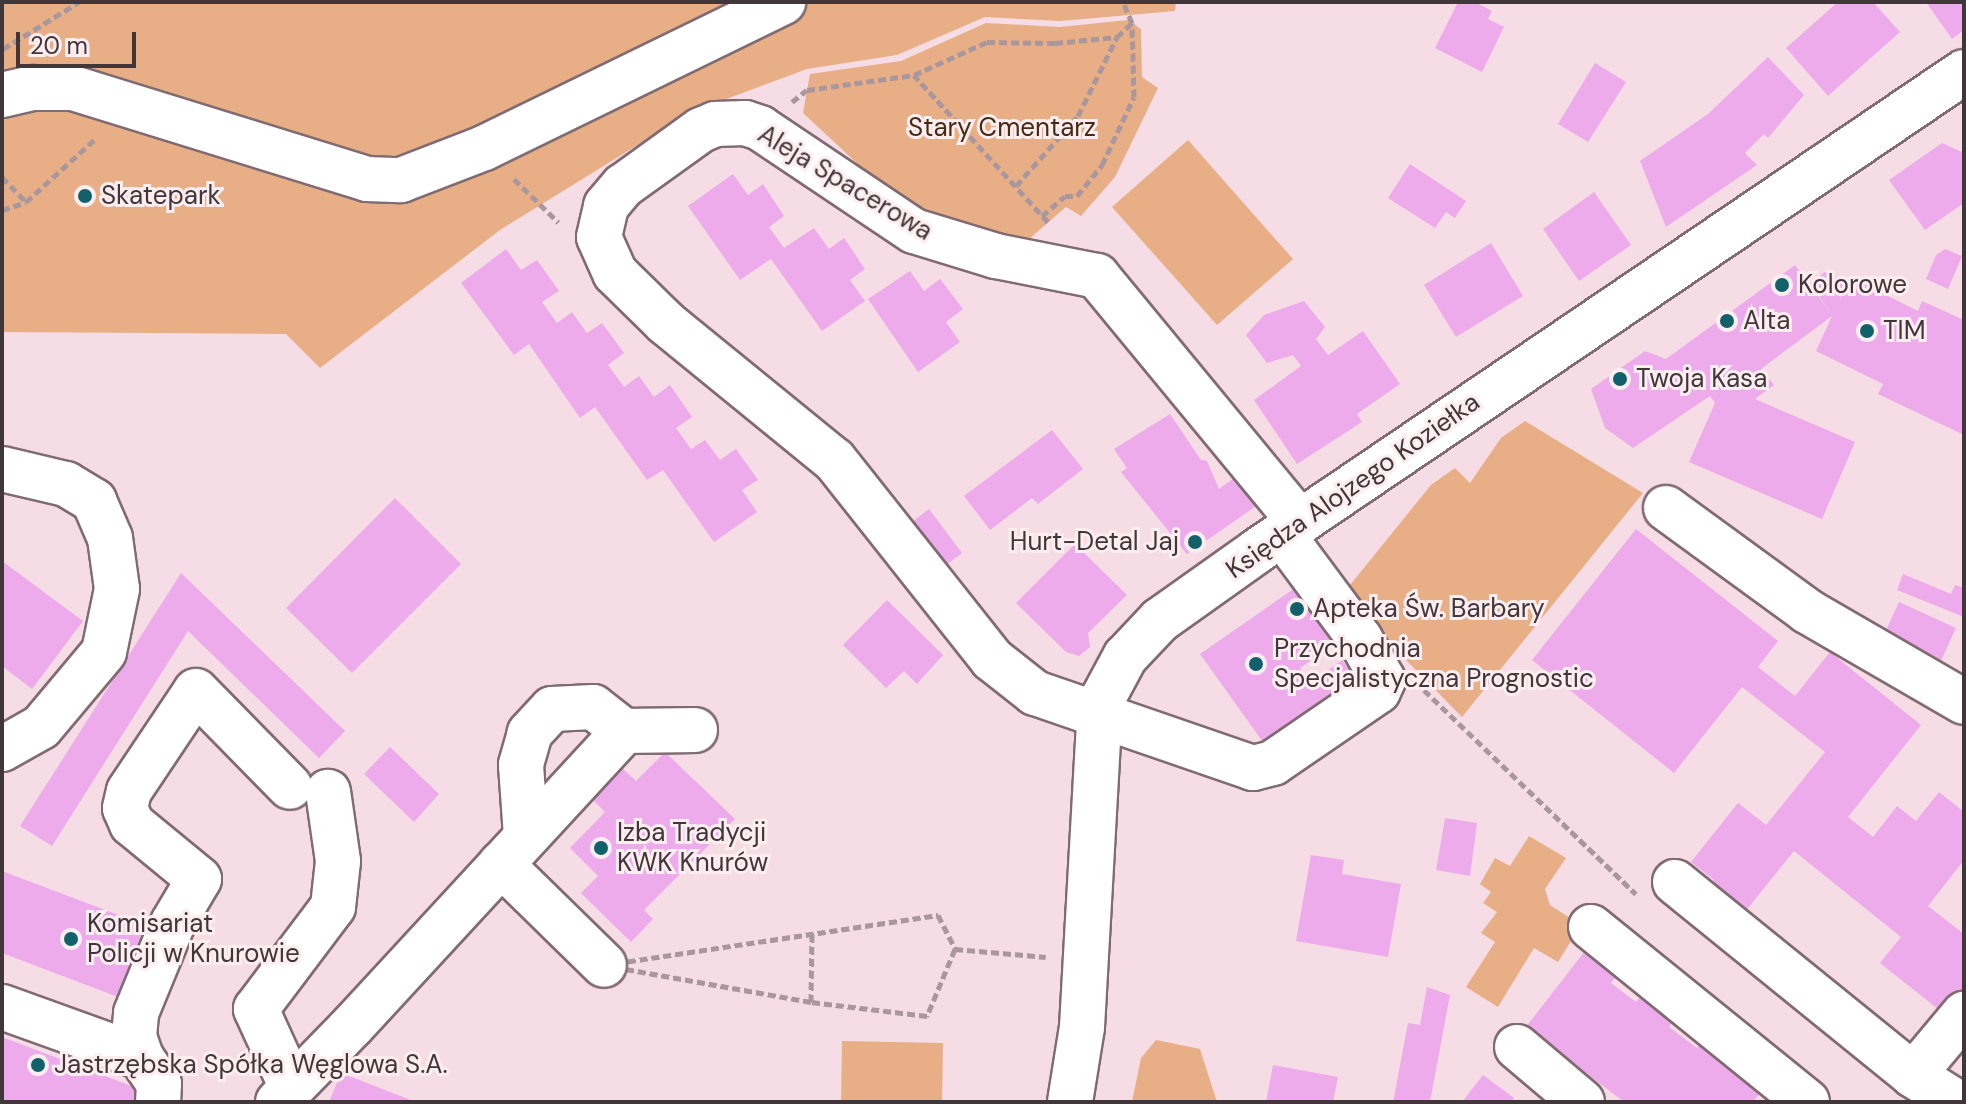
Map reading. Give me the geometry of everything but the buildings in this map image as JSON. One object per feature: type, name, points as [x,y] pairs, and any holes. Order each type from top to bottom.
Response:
[{"type":"street","points":[[2,95],[53,86],[367,179],[401,180],[484,148],[783,2]]},
{"type":"street","name":"Księdza Alojzego Koziełka","points":[[1070,1102],[1082,1027],[1100,715],[1114,673],[1160,620],[1964,72]]},
{"type":"street","name":"Aleja Spacerowa","points":[[733,122],[760,128],[914,231],[996,256],[1097,276],[1291,528],[1380,669],[1378,691],[1264,768],[1051,700],[1008,675],[834,460],[666,323],[608,264],[599,237],[613,196],[701,130],[733,122]]},
{"type":"street","points":[[2,469],[66,484],[94,501],[110,538],[117,589],[104,652],[41,727],[2,749]]},
{"type":"street","points":[[1666,508],[1807,611],[1964,702]]},
{"type":"street","points":[[158,1102],[159,1084],[141,1057],[134,1037],[136,1013],[173,923],[199,879],[132,824],[125,808],[129,791],[196,691],[309,790],[338,861],[333,907],[256,1009],[285,1095],[624,731]]},
{"type":"street","points":[[604,965],[514,851],[521,765],[539,720],[552,709],[580,705],[593,707],[624,731],[695,730]]},
{"type":"street","points":[[1675,882],[1913,1075],[1956,1102]]},
{"type":"street","points":[[1591,927],[1807,1102]]},
{"type":"street","points":[[2,1007],[141,1057]]},
{"type":"street","points":[[1913,1075],[1964,1014]]},
{"type":"street","points":[[1517,1047],[1582,1102]]},
{"type":"path","points":[[2,50],[79,2]]},
{"type":"path","points":[[1042,216],[1065,196],[1077,196],[1102,165],[1134,97],[1132,23],[1123,2]]},
{"type":"path","points":[[1015,186],[1078,116],[1117,37],[1132,23]]},
{"type":"path","points":[[760,128],[807,90],[914,75],[987,42],[1055,43],[1117,37]]},
{"type":"path","points":[[914,75],[1052,226]]},
{"type":"path","points":[[2,210],[26,202],[125,105]]},
{"type":"path","points":[[502,167],[543,206]]},
{"type":"path","points":[[2,177],[26,202]]},
{"type":"path","points":[[938,915],[955,949],[927,1016],[811,1002],[604,965],[938,915]]},
{"type":"path","points":[[811,1002],[812,934]]},
{"type":"path","points":[[955,949],[1057,958]]},
{"type":"green space","points":[[2,2],[1176,2],[1175,11],[1060,21],[985,17],[897,55],[807,69],[691,112],[500,230],[320,368],[286,334],[2,332]]},
{"type":"green space","name":"Stary Cmentarz","points":[[1128,20],[1141,29],[1142,77],[1158,88],[1115,177],[1081,216],[1066,207],[1029,239],[925,216],[888,192],[803,113],[810,74],[901,61],[986,23],[1060,27]]},
{"type":"green space","points":[[1188,140],[1293,259],[1217,325],[1112,207]]},
{"type":"green space","points":[[1525,421],[1643,493],[1462,717],[1342,595],[1431,485],[1455,468],[1470,483],[1501,438]]},
{"type":"green space","points":[[1529,836],[1566,858],[1545,889],[1550,905],[1581,925],[1558,962],[1534,948],[1498,1007],[1466,987],[1495,942],[1481,933],[1497,912],[1483,903],[1491,892],[1480,884],[1495,858],[1510,866]]},
{"type":"green space","points":[[1156,1040],[1200,1049],[1217,1102],[1132,1102],[1141,1058]]},
{"type":"green space","points":[[842,1041],[943,1043],[942,1102],[841,1102]]},
{"type":"place","name":"Skatepark","points":[[85,196]]},
{"type":"place","name":"Kolorowe","points":[[1782,285]]},
{"type":"place","name":"Alta","points":[[1727,321]]},
{"type":"place","name":"TIM","points":[[1867,331]]},
{"type":"place","name":"Twoja Kasa","points":[[1620,379]]},
{"type":"place","name":"Hurt-Detal Jaj","points":[[1195,542]]},
{"type":"place","name":"Apteka Św. Barbary","points":[[1297,609]]},
{"type":"place","name":"Przychodnia Specjalistyczna Prognostic","points":[[1256,664]]},
{"type":"place","name":"Izba Tradycji KWK Knurów","points":[[601,848]]},
{"type":"place","name":"Komisariat Policji w Knurowie","points":[[71,939]]},
{"type":"place","name":"Jastrzębska Spółka Węglowa S.A.","points":[[38,1065]]}]
